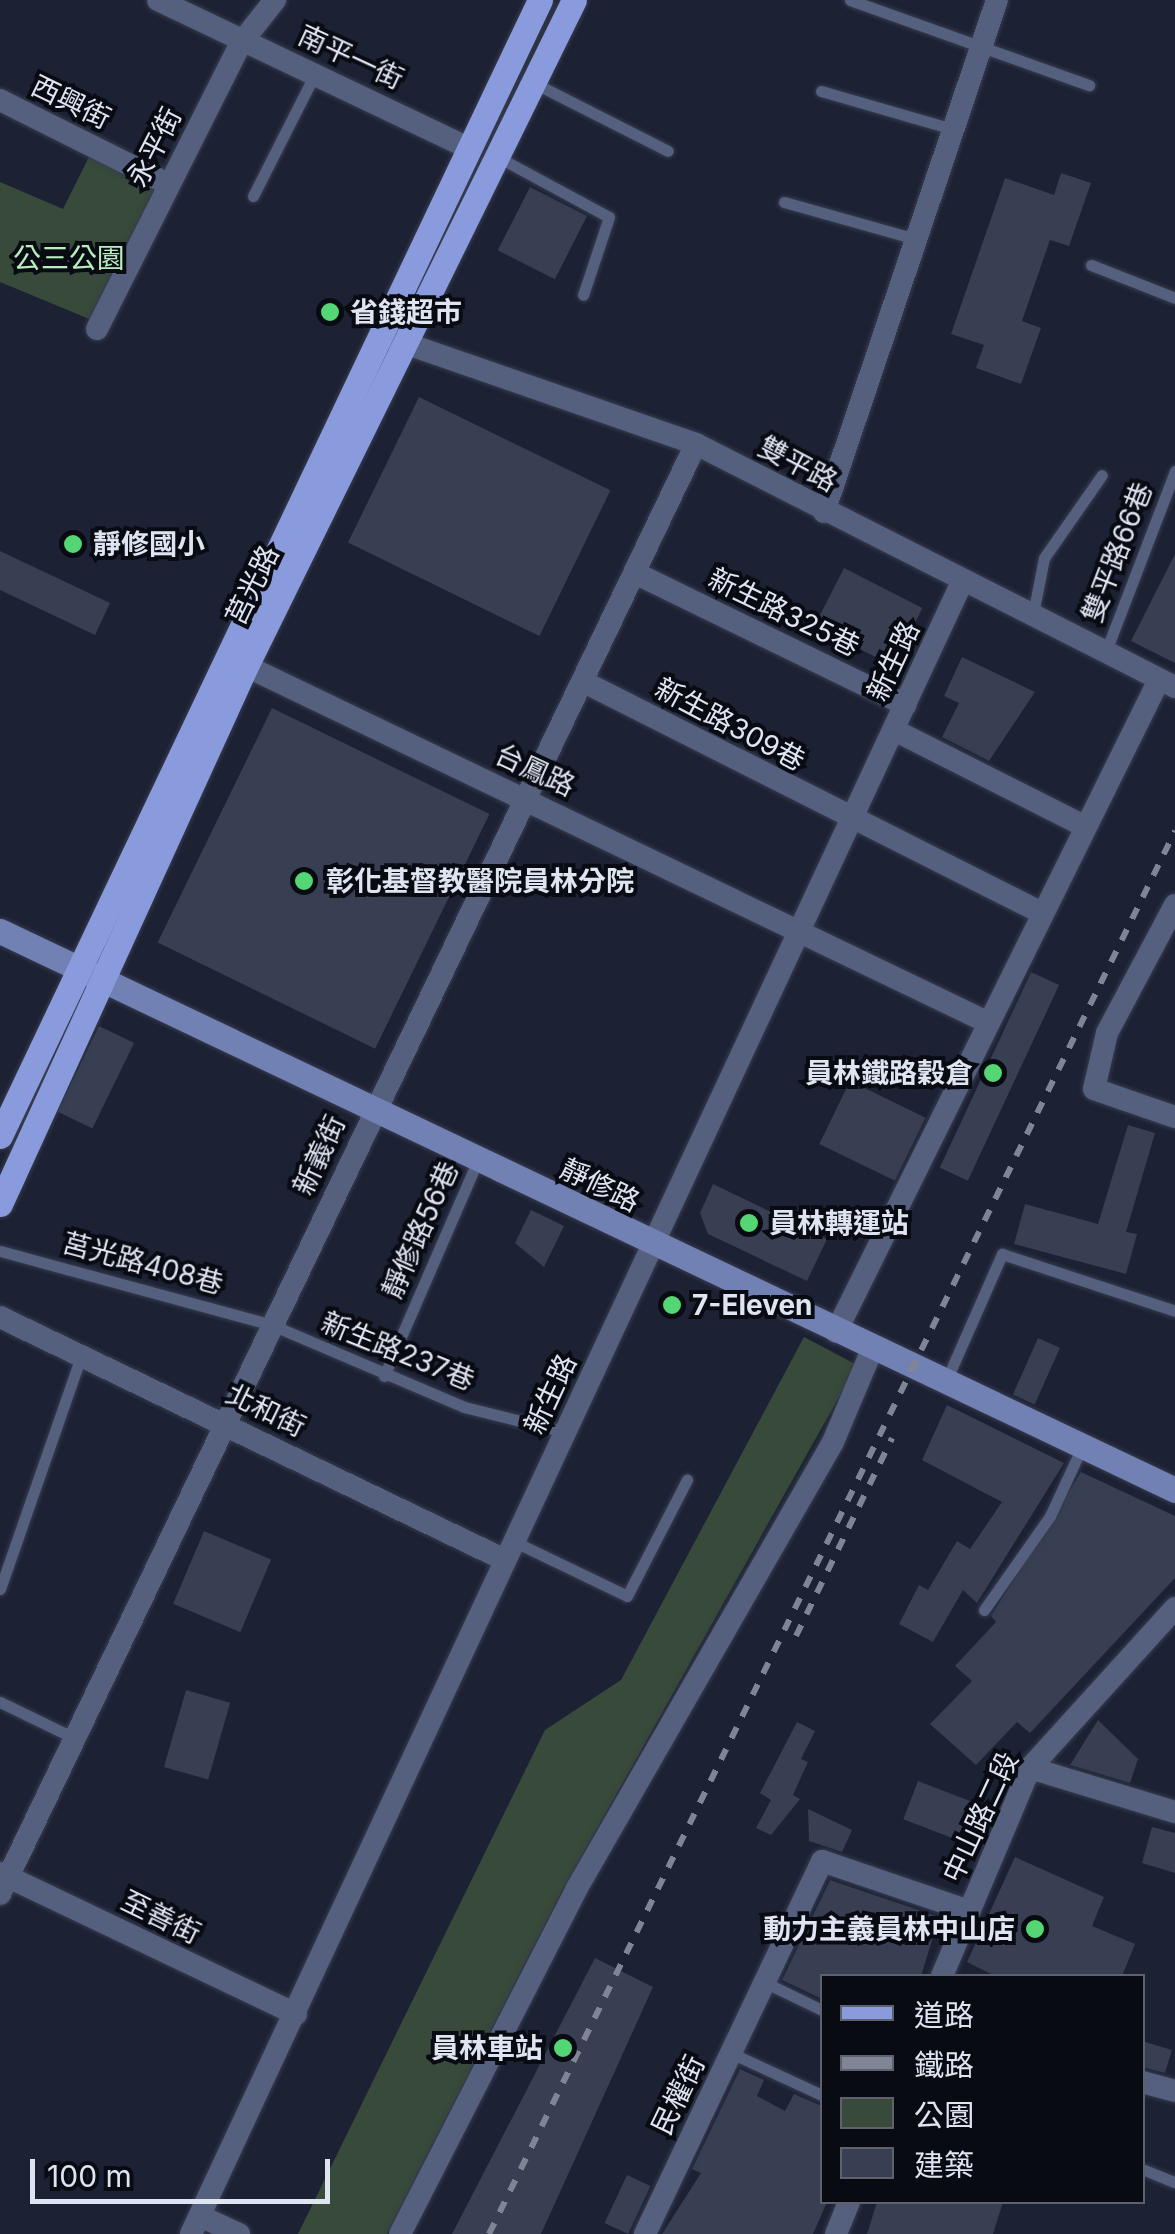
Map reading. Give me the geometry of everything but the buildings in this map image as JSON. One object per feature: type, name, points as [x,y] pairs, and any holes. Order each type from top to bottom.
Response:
[{"type":"main road","name":"莒光路","points":[[0,1136],[464,146],[540,0]]},
{"type":"main road","name":"莒光路","points":[[0,1204],[246,666],[529,80],[574,0]]},
{"type":"street","name":"南平一街","points":[[158,0],[241,43],[316,70],[464,146]]},
{"type":"street","name":"永平街","points":[[98,329],[241,43],[275,0]]},
{"type":"street","points":[[824,512],[997,0]]},
{"type":"street","name":"西興街","points":[[0,100],[168,184]]},
{"type":"street","name":"雙平路","points":[[377,332],[402,345],[696,444],[1167,683]]},
{"type":"street","name":"新義街","points":[[3,1881],[227,1424],[373,1110],[528,800],[696,444]]},
{"type":"street","name":"新生路325巷","points":[[635,573],[906,705]]},
{"type":"street","name":"新生路","points":[[196,2225],[848,820],[964,580]]},
{"type":"street","name":"台鳳路","points":[[246,666],[984,1021]]},
{"type":"street","name":"新生路309巷","points":[[584,682],[848,820],[1040,912]]},
{"type":"street","points":[[836,1332],[984,1021],[1084,826],[1167,683]]},
{"type":"street","points":[[894,730],[1084,826]]},
{"type":"street","points":[[1175,905],[1106,1033],[1094,1089],[1175,1117]]},
{"type":"street","name":"靜修路","points":[[0,931],[871,1352],[1083,1444],[1175,1490]]},
{"type":"street","name":"北和街","points":[[0,1317],[510,1551]]},
{"type":"street","points":[[400,2234],[576,1888],[833,1442],[871,1352]]},
{"type":"street","name":"中山路二段","points":[[943,1974],[1030,1768],[1175,1608]]},
{"type":"street","points":[[1030,1768],[1175,1812]]},
{"type":"street","name":"民權街","points":[[644,2234],[822,1861],[969,1911]]},
{"type":"street","name":"至善街","points":[[3,1881],[296,2014]]},
{"type":"street","points":[[1145,2083],[1175,2091]]},
{"type":"street","points":[[836,2234],[848,2204]]},
{"type":"street","points":[[196,2225],[239,2234]]},
{"type":"lane","points":[[850,0],[1089,85]]},
{"type":"lane","points":[[253,196],[316,70]]},
{"type":"lane","points":[[529,80],[668,151]]},
{"type":"lane","points":[[821,91],[954,129]]},
{"type":"lane","points":[[494,155],[608,218],[583,295]]},
{"type":"lane","points":[[784,202],[916,239]]},
{"type":"lane","points":[[1091,265],[1175,298]]},
{"type":"lane","name":"雙平路66巷","points":[[1106,651],[1175,472]]},
{"type":"lane","points":[[1033,614],[1044,558],[1102,475]]},
{"type":"lane","name":"靜修路56巷","points":[[384,1376],[479,1160]]},
{"type":"lane","name":"莒光路408巷","points":[[0,1252],[272,1325]]},
{"type":"lane","points":[[944,1385],[1002,1254],[1175,1311]]},
{"type":"lane","name":"新生路237巷","points":[[272,1325],[384,1376],[565,1432]]},
{"type":"lane","points":[[0,1589],[81,1356]]},
{"type":"lane","points":[[984,1610],[1050,1516],[1083,1444]]},
{"type":"lane","points":[[510,1551],[628,1596],[687,1480]]},
{"type":"lane","points":[[0,1702],[74,1738]]},
{"type":"lane","points":[[764,1982],[820,2009]]},
{"type":"lane","points":[[731,2053],[820,2095]]},
{"type":"lane","points":[[1145,2170],[1175,2182]]},
{"type":"green space","name":"公三公園","points":[[89,157],[161,188],[94,321],[0,282],[0,182],[63,209]]},
{"type":"green space","points":[[804,1337],[857,1365],[561,1893],[387,2234],[298,2234],[545,1730],[621,1680]]},
{"type":"railway","points":[[489,2234],[1175,831]]},
{"type":"railway","points":[[796,1636],[892,1438]]},
{"type":"place","name":"省錢超市","points":[[330,312]]},
{"type":"place","name":"靜修國小","points":[[73,544]]},
{"type":"place","name":"彰化基督教醫院員林分院","points":[[304,881]]},
{"type":"place","name":"員林鐵路穀倉","points":[[993,1073]]},
{"type":"place","name":"員林轉運站","points":[[749,1223]]},
{"type":"place","name":"7-Eleven","points":[[672,1305]]},
{"type":"place","name":"動力主義員林中山店","points":[[1035,1929]]},
{"type":"place","name":"員林車站","points":[[563,2048]]}]
